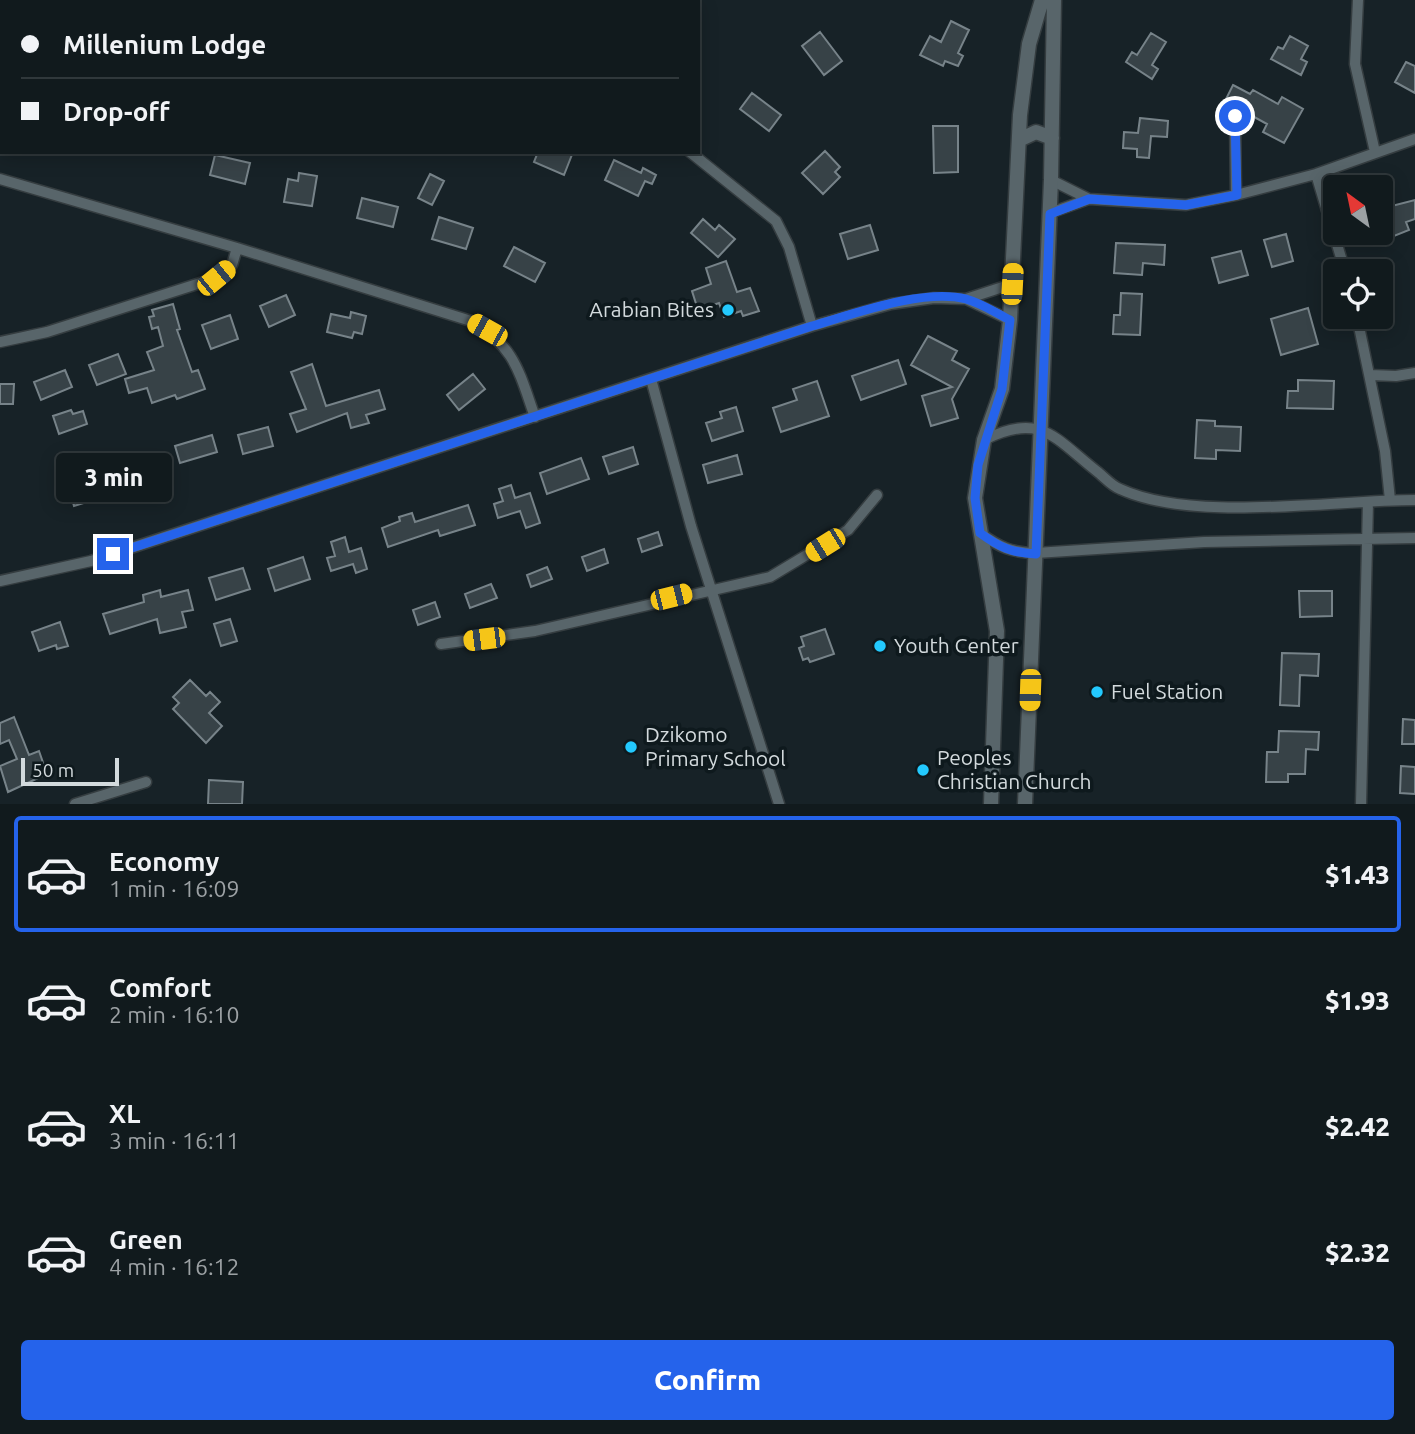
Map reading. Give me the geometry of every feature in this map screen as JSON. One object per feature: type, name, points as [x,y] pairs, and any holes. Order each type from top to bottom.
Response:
[{"type":"main road","points":[[991,804],[997,631],[975,498],[984,440],[1002,389],[1010,320],[1018,140],[1029,44],[1042,0]]},
{"type":"main road","points":[[1026,804],[1050,214],[1054,0]]},
{"type":"main road","points":[[1018,140],[1036,132],[1052,138]]},
{"type":"street","points":[[1358,0],[1355,64],[1375,152]]},
{"type":"street","points":[[1235,116],[1237,195]]},
{"type":"street","points":[[1051,180],[1089,199],[1186,205],[1237,195],[1315,174],[1415,139]]},
{"type":"street","points":[[693,154],[776,220],[789,247],[812,326]]},
{"type":"street","points":[[1315,174],[1341,259]]},
{"type":"street","points":[[0,179],[237,248],[471,321],[501,341],[515,360],[535,417]]},
{"type":"street","points":[[1050,214],[1089,199]]},
{"type":"street","points":[[0,342],[47,332],[216,278],[232,265],[237,248]]},
{"type":"street","points":[[0,581],[91,561],[812,326],[891,304],[934,298],[966,299],[1012,284]]},
{"type":"street","points":[[966,299],[1010,320]]},
{"type":"street","points":[[1360,329],[1385,451],[1390,500]]},
{"type":"street","points":[[1370,375],[1396,376],[1415,373]]},
{"type":"street","points":[[651,379],[691,526],[713,588],[779,804]]},
{"type":"street","points":[[984,440],[1022,427],[1042,428],[1118,489],[1169,504],[1254,506],[1415,499]]},
{"type":"street","points":[[441,644],[535,631],[770,576],[803,559],[848,530],[877,495]]},
{"type":"street","points":[[1361,804],[1368,502]]},
{"type":"street","points":[[980,533],[997,546],[1015,553],[1036,554],[1204,542],[1415,538]]},
{"type":"street","points":[[75,804],[146,782]]},
{"type":"building","points":[[951,21],[969,30],[958,53],[963,56],[958,66],[945,61],[943,66],[920,55],[930,36],[941,42]]},
{"type":"building","points":[[820,32],[842,61],[824,75],[802,46]]},
{"type":"building","points":[[1151,33],[1166,42],[1152,65],[1158,69],[1152,79],[1126,62],[1132,52],[1137,55]]},
{"type":"building","points":[[1290,36],[1308,46],[1301,59],[1307,62],[1301,75],[1271,59],[1278,47],[1283,49]]},
{"type":"building","points":[[1406,62],[1415,66],[1415,93],[1395,82]]},
{"type":"building","points":[[1233,85],[1250,94],[1253,90],[1278,104],[1282,97],[1303,109],[1284,143],[1263,132],[1267,124],[1225,101]]},
{"type":"building","points":[[752,93],[781,115],[769,131],[740,109]]},
{"type":"building","points":[[1140,118],[1168,121],[1167,137],[1151,136],[1149,158],[1137,157],[1137,149],[1123,148],[1124,132],[1138,133]]},
{"type":"building","points":[[933,126],[958,126],[958,172],[934,173]]},
{"type":"building","points":[[825,151],[840,167],[835,172],[840,177],[823,194],[802,173]]},
{"type":"building","points":[[537,154],[572,154],[564,175],[534,162]]},
{"type":"building","points":[[215,155],[250,163],[245,184],[210,175]]},
{"type":"building","points":[[614,160],[641,173],[643,168],[656,175],[652,184],[645,181],[638,196],[605,180]]},
{"type":"building","points":[[299,173],[317,176],[312,206],[284,202],[288,179],[298,181]]},
{"type":"building","points":[[430,174],[444,181],[432,205],[418,198]]},
{"type":"building","points":[[362,198],[398,207],[393,227],[357,218]]},
{"type":"building","points":[[1415,200],[1415,219],[1406,222],[1409,230],[1394,236],[1393,233],[1393,206]]},
{"type":"building","points":[[439,217],[473,228],[466,249],[432,239]]},
{"type":"building","points":[[703,219],[715,230],[719,225],[735,239],[718,257],[691,233]]},
{"type":"building","points":[[870,225],[878,250],[848,259],[840,234]]},
{"type":"building","points":[[1286,234],[1293,261],[1272,267],[1264,240]]},
{"type":"building","points":[[1116,243],[1165,245],[1164,265],[1143,263],[1142,275],[1114,273]]},
{"type":"building","points":[[514,247],[545,263],[535,282],[504,266]]},
{"type":"building","points":[[1241,251],[1248,275],[1219,283],[1212,258]]},
{"type":"building","points":[[726,261],[737,292],[750,288],[759,311],[743,316],[741,311],[724,317],[719,303],[698,310],[692,291],[711,284],[706,268]]},
{"type":"building","points":[[1121,293],[1142,294],[1140,335],[1113,334],[1114,315],[1120,315]]},
{"type":"building","points":[[286,295],[295,315],[269,327],[260,306]]},
{"type":"building","points":[[173,304],[180,329],[177,330],[192,372],[198,370],[205,389],[177,399],[175,395],[152,403],[147,388],[129,393],[125,379],[154,370],[147,352],[163,346],[158,327],[152,329],[149,317],[154,316],[152,310]]},
{"type":"building","points":[[1308,308],[1318,344],[1281,355],[1271,319]]},
{"type":"building","points":[[351,312],[366,316],[362,334],[354,332],[352,338],[327,332],[331,314],[350,318]]},
{"type":"building","points":[[230,315],[238,339],[211,349],[202,325]]},
{"type":"building","points":[[928,336],[957,351],[952,360],[969,369],[952,399],[958,418],[931,426],[922,396],[952,387],[911,365]]},
{"type":"building","points":[[118,354],[126,374],[97,385],[89,365]]},
{"type":"building","points":[[898,360],[906,384],[861,400],[852,376]]},
{"type":"building","points":[[312,364],[326,406],[379,390],[385,409],[366,415],[369,423],[351,428],[347,413],[297,432],[290,414],[306,409],[291,372]]},
{"type":"building","points":[[65,370],[72,387],[41,400],[34,382]]},
{"type":"building","points":[[473,374],[485,389],[459,410],[447,395]]},
{"type":"building","points":[[1298,380],[1334,381],[1333,409],[1287,408],[1288,391],[1298,391]]},
{"type":"building","points":[[817,381],[829,416],[781,432],[773,408],[797,400],[793,389]]},
{"type":"building","points":[[0,384],[14,384],[13,404],[0,404]]},
{"type":"building","points":[[736,407],[743,431],[712,441],[706,423],[722,418],[720,412]]},
{"type":"building","points":[[71,410],[73,414],[83,411],[87,424],[59,434],[53,416]]},
{"type":"building","points":[[1197,420],[1215,421],[1215,426],[1241,427],[1240,451],[1216,450],[1216,459],[1195,458]]},
{"type":"building","points":[[268,427],[273,446],[243,454],[238,435]]},
{"type":"building","points":[[212,435],[217,452],[180,463],[175,446]]},
{"type":"building","points":[[633,447],[638,464],[609,474],[603,457]]},
{"type":"building","points":[[737,455],[742,474],[708,483],[703,465]]},
{"type":"building","points":[[581,458],[589,479],[547,494],[540,473]]},
{"type":"building","points":[[156,462],[162,480],[133,490],[127,472]]},
{"type":"building","points":[[98,480],[103,497],[74,506],[69,488]]},
{"type":"building","points":[[511,485],[515,498],[530,493],[540,523],[526,528],[520,511],[498,518],[494,504],[503,501],[499,489]]},
{"type":"building","points":[[468,505],[475,525],[440,536],[438,530],[388,547],[382,528],[400,521],[399,517],[412,513],[415,522]]},
{"type":"building","points":[[658,532],[662,545],[642,552],[638,539]]},
{"type":"building","points":[[345,537],[349,552],[361,548],[367,569],[356,573],[353,564],[331,571],[327,558],[335,556],[331,542]]},
{"type":"building","points":[[604,549],[608,563],[587,571],[582,557]]},
{"type":"building","points":[[303,557],[310,579],[275,591],[268,569]]},
{"type":"building","points":[[547,567],[552,579],[531,587],[527,575]]},
{"type":"building","points":[[243,568],[250,589],[216,600],[209,578]]},
{"type":"building","points":[[491,584],[497,598],[470,608],[465,594]]},
{"type":"building","points":[[160,590],[161,597],[188,590],[193,610],[182,612],[186,627],[160,633],[157,619],[110,634],[103,614],[144,602],[143,595]]},
{"type":"building","points":[[1299,591],[1332,591],[1332,616],[1300,617]]},
{"type":"building","points":[[435,602],[440,617],[418,625],[413,610]]},
{"type":"building","points":[[230,619],[237,641],[221,646],[214,624]]},
{"type":"building","points":[[60,622],[68,646],[57,649],[56,645],[39,651],[32,632]]},
{"type":"building","points":[[825,629],[834,654],[810,662],[808,658],[803,660],[799,648],[804,646],[801,637]]},
{"type":"building","points":[[1282,653],[1319,654],[1318,676],[1300,675],[1299,706],[1280,705]]},
{"type":"building","points":[[190,680],[206,696],[210,692],[220,702],[209,713],[222,726],[206,743],[173,709],[179,703],[173,697]]},
{"type":"building","points":[[14,717],[29,755],[39,751],[47,774],[8,792],[0,766],[17,759],[9,740],[0,744],[0,723]]},
{"type":"building","points":[[1403,719],[1415,720],[1415,744],[1402,744]]},
{"type":"building","points":[[1279,731],[1319,732],[1318,750],[1306,749],[1305,774],[1288,774],[1288,782],[1266,782],[1267,752],[1278,752]]},
{"type":"building","points":[[1401,766],[1415,767],[1415,794],[1400,793]]},
{"type":"building","points":[[209,780],[243,782],[242,804],[208,804]]},
{"type":"place","name":"Arabian Bites","points":[[728,310]]},
{"type":"place","name":"Youth Center","points":[[880,646]]},
{"type":"place","name":"Fuel Station","points":[[1097,692]]},
{"type":"place","name":"Dzikomo Primary School","points":[[631,747]]},
{"type":"place","name":"Peoples Christian Church","points":[[923,770]]},
{"type":"route","points":[[113,554],[812,326],[891,304],[934,298],[966,299],[1010,320],[1002,389],[984,440],[975,498],[980,533],[997,546],[1015,553],[1036,554],[1050,214],[1089,199],[1186,205],[1237,195],[1235,116]]}]
